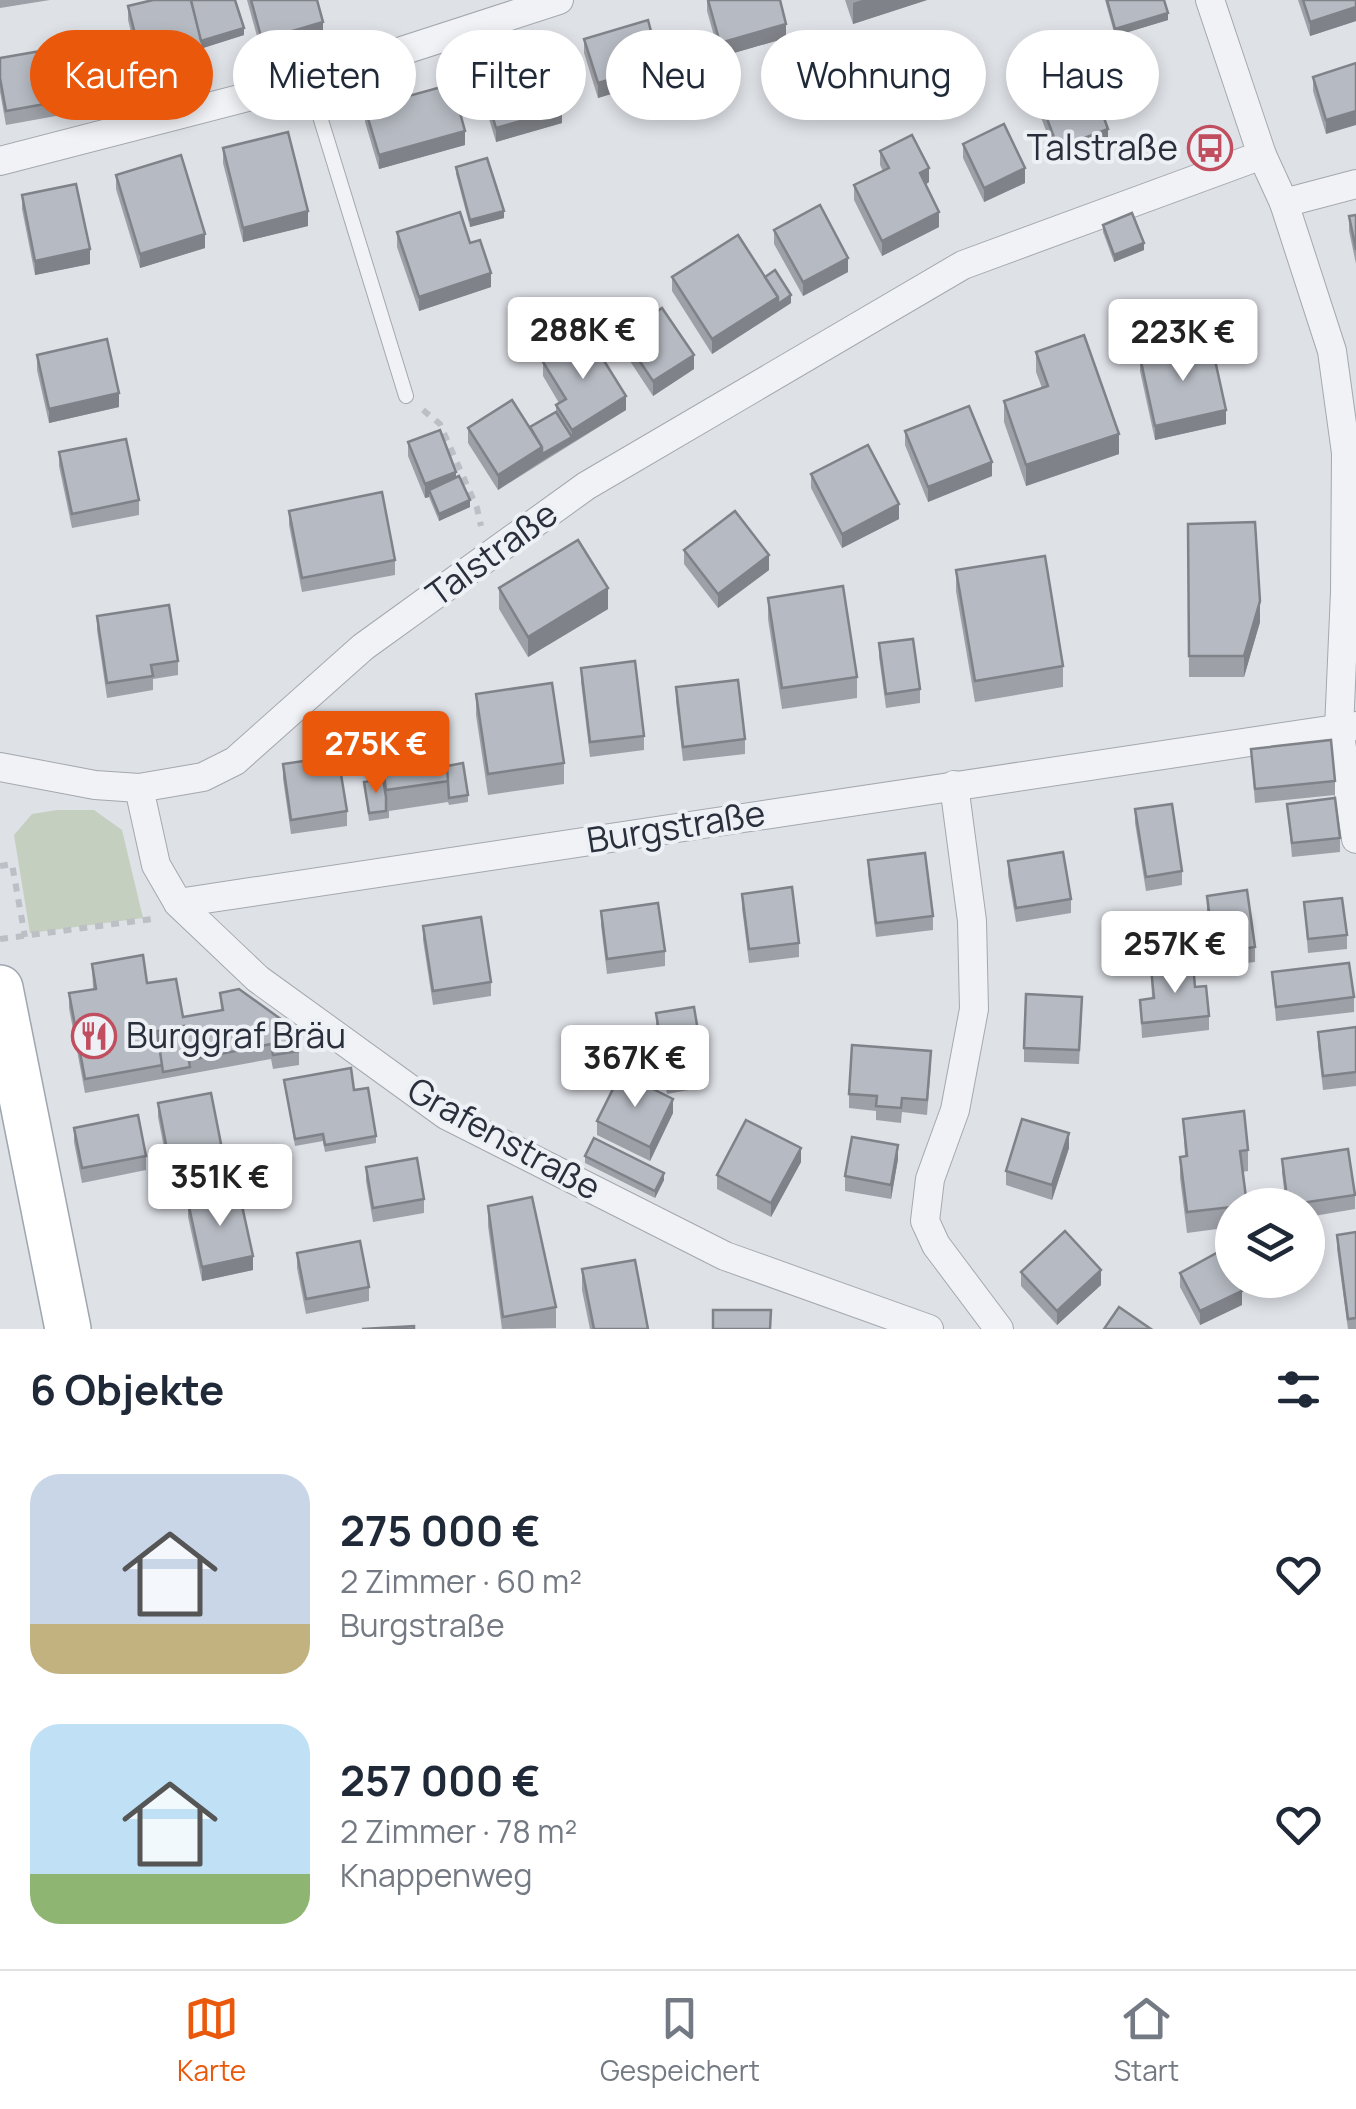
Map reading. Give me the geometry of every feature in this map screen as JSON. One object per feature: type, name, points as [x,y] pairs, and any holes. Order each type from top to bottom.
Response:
[{"type":"main road","points":[[0,988],[68,1329]]},
{"type":"street","points":[[416,46],[560,0]]},
{"type":"street","points":[[1210,0],[1332,351],[1346,453],[1348,728],[1356,838]]},
{"type":"street","points":[[0,161],[233,100]]},
{"type":"street","name":"Talstraße","points":[[0,767],[95,785],[139,788],[202,777],[235,760],[363,647],[586,486],[963,265],[1262,155]]},
{"type":"street","points":[[1284,204],[1356,184]]},
{"type":"street","name":"Burgstraße","points":[[178,903],[1348,728]]},
{"type":"street","points":[[954,785],[972,921],[974,1009],[955,1110],[930,1179],[925,1220],[936,1245],[999,1329]]},
{"type":"street","name":"Grafenstraße","points":[[139,788],[156,865],[178,903],[258,979],[446,1115],[725,1256],[929,1329]]},
{"type":"lane","points":[[322,120],[406,396]]},
{"type":"path","points":[[440,424],[478,508],[488,557]]},
{"type":"path","points":[[0,866],[12,864],[25,937]]},
{"type":"path","points":[[0,939],[156,918],[178,903]]},
{"type":"green space","points":[[94,810],[122,830],[143,918],[30,933],[14,835],[32,814]]},
{"type":"building","points":[[153,0],[191,0],[199,30],[134,30],[128,6]]},
{"type":"building","points":[[191,0],[235,0],[244,28],[213,37],[213,30],[198,30]]},
{"type":"building","points":[[251,0],[317,0],[323,22],[296,30],[259,30]]},
{"type":"building","points":[[708,0],[780,0],[786,24],[741,37],[741,30],[716,30]]},
{"type":"building","points":[[1107,0],[1164,0],[1168,13],[1115,29]]},
{"type":"building","points":[[1303,0],[1356,0],[1356,7],[1310,22]]},
{"type":"building","points":[[648,20],[651,30],[614,30]]},
{"type":"building","points":[[606,32],[606,81],[598,83],[586,38]]},
{"type":"building","points":[[30,53],[30,107],[6,111],[0,58]]},
{"type":"building","points":[[1356,63],[1356,111],[1326,120],[1313,77]]},
{"type":"building","points":[[436,88],[436,120],[462,120],[465,131],[379,155],[369,120],[416,120],[416,94]]},
{"type":"building","points":[[494,120],[524,120],[496,128]]},
{"type":"building","points":[[1048,120],[1105,120],[1108,129],[1058,148]]},
{"type":"building","points":[[1004,124],[1025,168],[984,188],[963,144]]},
{"type":"building","points":[[288,132],[308,211],[243,228],[223,148]]},
{"type":"building","points":[[912,135],[929,168],[920,173],[939,212],[882,241],[854,185],[889,168],[880,151]]},
{"type":"building","points":[[181,155],[205,234],[140,254],[116,175]]},
{"type":"building","points":[[487,158],[504,211],[470,220],[456,167]]},
{"type":"building","points":[[76,184],[90,249],[35,261],[22,195]]},
{"type":"building","points":[[820,205],[848,258],[803,282],[774,230]]},
{"type":"building","points":[[460,212],[470,243],[480,240],[491,273],[419,297],[397,232]]},
{"type":"building","points":[[1132,213],[1144,243],[1114,255],[1103,225]]},
{"type":"building","points":[[1356,215],[1356,250],[1349,216]]},
{"type":"building","points":[[738,235],[778,297],[712,339],[672,277]]},
{"type":"building","points":[[775,270],[791,295],[778,304],[778,297],[765,277]]},
{"type":"building","points":[[662,308],[694,355],[653,381],[622,335]]},
{"type":"building","points":[[588,335],[626,396],[572,430],[556,405],[566,399],[543,362]]},
{"type":"building","points":[[1084,335],[1119,434],[1026,465],[1004,401],[1048,386],[1036,352]]},
{"type":"building","points":[[107,339],[119,393],[49,409],[37,355]]},
{"type":"building","points":[[1211,342],[1226,410],[1155,426],[1140,357]]},
{"type":"building","points":[[512,400],[542,447],[498,475],[468,428]]},
{"type":"building","points":[[969,406],[992,462],[928,487],[905,431]]},
{"type":"building","points":[[556,412],[572,437],[542,454],[530,427]]},
{"type":"building","points":[[440,430],[456,472],[425,484],[408,442]]},
{"type":"building","points":[[126,439],[139,500],[72,514],[59,452]]},
{"type":"building","points":[[868,445],[899,504],[842,534],[811,474]]},
{"type":"building","points":[[459,476],[470,500],[439,514],[429,490]]},
{"type":"building","points":[[382,492],[395,560],[302,578],[289,511]]},
{"type":"building","points":[[735,511],[769,555],[718,594],[684,550]]},
{"type":"building","points":[[1255,522],[1260,601],[1244,656],[1189,656],[1188,524]]},
{"type":"building","points":[[578,540],[608,588],[528,637],[499,588]]},
{"type":"building","points":[[1045,556],[1063,666],[975,681],[956,570]]},
{"type":"building","points":[[843,586],[857,677],[782,688],[768,598]]},
{"type":"building","points":[[169,605],[178,661],[151,665],[153,676],[107,683],[97,616]]},
{"type":"building","points":[[913,639],[920,689],[886,694],[879,643]]},
{"type":"building","points":[[635,661],[644,736],[590,742],[581,668]]},
{"type":"building","points":[[738,680],[745,739],[683,747],[676,687]]},
{"type":"building","points":[[552,683],[564,763],[488,774],[476,694]]},
{"type":"building","points":[[440,718],[449,781],[386,790],[377,727]]},
{"type":"building","points":[[1331,740],[1335,781],[1255,789],[1251,749]]},
{"type":"building","points":[[338,756],[347,811],[291,820],[283,764]]},
{"type":"building","points":[[463,763],[468,795],[449,798],[447,766]]},
{"type":"building","points":[[383,779],[386,811],[369,813],[364,782]]},
{"type":"building","points":[[1335,798],[1340,838],[1292,843],[1287,804]]},
{"type":"building","points":[[1172,804],[1182,871],[1146,877],[1135,809]]},
{"type":"building","points":[[1063,852],[1071,899],[1016,908],[1008,861]]},
{"type":"building","points":[[925,853],[933,916],[876,923],[868,860]]},
{"type":"building","points":[[792,887],[799,943],[749,949],[742,894]]},
{"type":"building","points":[[1247,890],[1255,947],[1214,953],[1207,896]]},
{"type":"building","points":[[1342,898],[1347,935],[1308,939],[1304,902]]},
{"type":"building","points":[[658,903],[665,951],[607,959],[601,911]]},
{"type":"building","points":[[481,917],[491,982],[433,991],[423,926]]},
{"type":"building","points":[[143,955],[147,983],[176,979],[183,1017],[223,1010],[220,993],[239,989],[296,1030],[299,1051],[273,1055],[271,1044],[190,1060],[184,1026],[157,1031],[163,1065],[85,1079],[69,993],[96,989],[92,964]]},
{"type":"building","points":[[1349,963],[1354,997],[1276,1007],[1272,972]]},
{"type":"building","points":[[1193,964],[1195,987],[1206,986],[1209,1016],[1142,1023],[1140,1000],[1154,998],[1151,968]]},
{"type":"building","points":[[1026,994],[1082,997],[1079,1050],[1024,1048]]},
{"type":"building","points":[[694,1007],[705,1073],[667,1080],[656,1013]]},
{"type":"building","points":[[1356,1027],[1356,1072],[1323,1076],[1318,1032]]},
{"type":"building","points":[[184,1033],[190,1067],[163,1072],[158,1038]]},
{"type":"building","points":[[852,1045],[931,1051],[927,1100],[902,1098],[901,1108],[876,1106],[877,1096],[849,1094]]},
{"type":"building","points":[[351,1068],[354,1090],[368,1088],[376,1136],[325,1145],[323,1134],[295,1139],[284,1080]]},
{"type":"building","points":[[621,1073],[673,1099],[650,1147],[597,1121]]},
{"type":"building","points":[[211,1093],[223,1154],[170,1165],[158,1103]]},
{"type":"building","points":[[1244,1111],[1248,1150],[1240,1151],[1245,1188],[1215,1188],[1215,1209],[1187,1212],[1180,1157],[1187,1156],[1183,1119]]},
{"type":"building","points":[[138,1115],[146,1156],[82,1168],[74,1128]]},
{"type":"building","points":[[1022,1119],[1069,1133],[1052,1185],[1006,1171]]},
{"type":"building","points":[[746,1120],[801,1148],[771,1203],[717,1175]]},
{"type":"building","points":[[852,1137],[898,1145],[891,1185],[845,1176]]},
{"type":"building","points":[[594,1138],[664,1173],[655,1191],[585,1156]]},
{"type":"building","points":[[1348,1149],[1355,1195],[1325,1199],[1325,1188],[1286,1188],[1282,1159]]},
{"type":"building","points":[[417,1158],[424,1199],[373,1208],[366,1167]]},
{"type":"building","points":[[239,1192],[253,1256],[202,1267],[188,1202]]},
{"type":"building","points":[[532,1197],[556,1307],[503,1317],[488,1206]]},
{"type":"building","points":[[1065,1231],[1101,1270],[1057,1311],[1021,1272]]},
{"type":"building","points":[[1356,1232],[1356,1318],[1348,1319],[1337,1235]]},
{"type":"building","points":[[360,1241],[369,1287],[306,1299],[297,1253]]},
{"type":"building","points":[[1215,1254],[1215,1298],[1227,1298],[1200,1311],[1180,1273]]},
{"type":"building","points":[[635,1260],[648,1329],[594,1329],[582,1269]]},
{"type":"building","points":[[1119,1307],[1151,1329],[1104,1329]]},
{"type":"building","points":[[713,1310],[771,1310],[770,1329],[713,1329]]},
{"type":"building","points":[[414,1326],[414,1329],[362,1329]]},
{"type":"place","name":"Talstraße","points":[[1210,148]]},
{"type":"place","name":"Burggraf Bräu","points":[[94,1036]]}]
